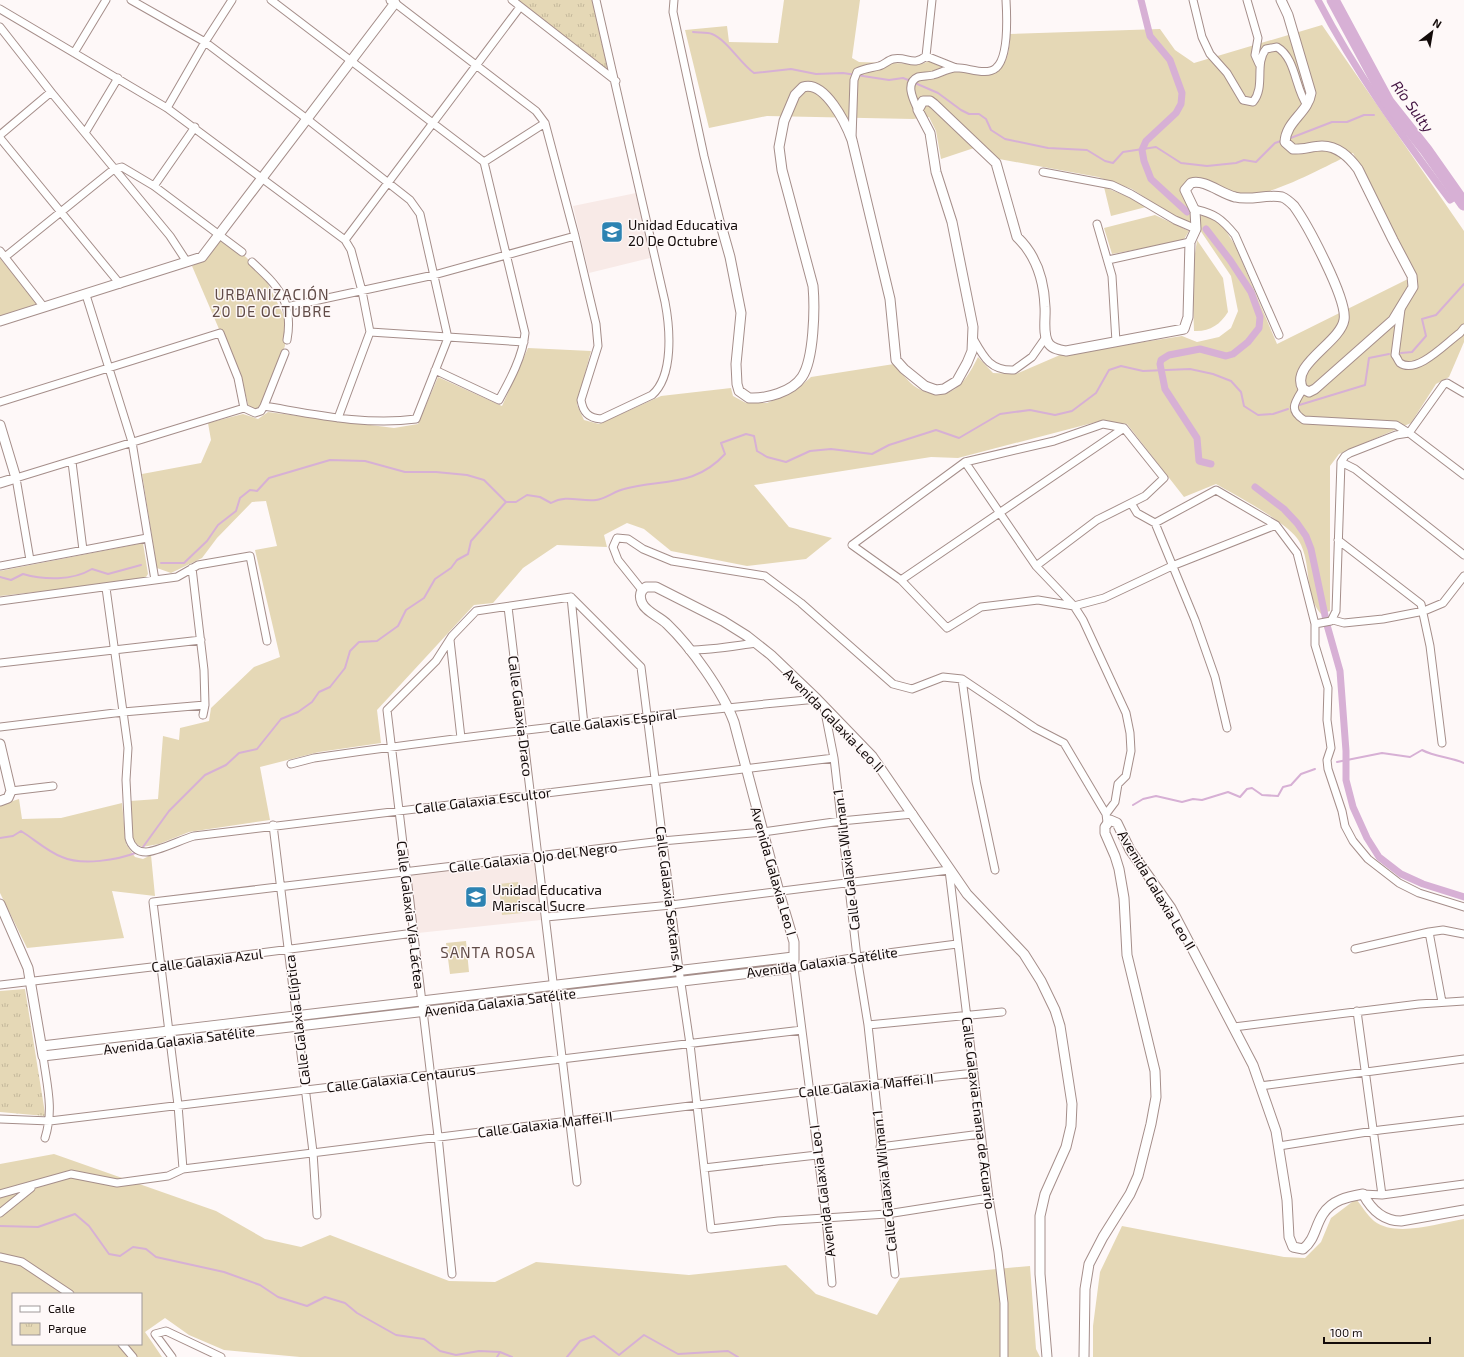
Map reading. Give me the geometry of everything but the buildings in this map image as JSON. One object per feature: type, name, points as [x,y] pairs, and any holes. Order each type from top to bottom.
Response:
[{"type":"street","points":[[74,53],[106,0]]},
{"type":"street","points":[[131,0],[205,42],[307,119],[410,200],[420,214],[448,338],[416,419],[393,422],[338,418],[264,406]]},
{"type":"street","points":[[167,108],[205,42],[232,0]]},
{"type":"street","points":[[271,0],[484,162],[525,333],[524,342],[508,384],[498,400],[435,370]]},
{"type":"street","points":[[512,0],[520,8],[616,81]]},
{"type":"street","points":[[0,321],[43,306],[86,295],[202,257],[351,61],[393,2],[536,111],[545,123],[575,236],[596,324],[598,346],[581,400],[585,414],[593,419],[601,419],[652,395],[657,391],[664,378],[670,340],[665,302],[616,81],[596,0]]},
{"type":"street","points":[[674,0],[673,12],[704,156],[730,257],[741,313],[736,364],[737,384],[739,391],[749,398],[778,394],[794,384],[805,372],[810,346],[814,309],[813,286],[782,170],[779,148],[784,121],[798,90],[808,85],[813,86],[821,92],[840,113],[847,125],[852,140],[890,299],[896,360],[904,369],[925,386],[936,390],[944,389],[957,381],[972,351],[974,340],[972,316],[952,222],[936,172],[930,133],[918,110],[911,88],[912,82],[918,78],[956,68]]},
{"type":"street","points":[[852,140],[855,76],[857,72],[864,68],[879,66],[893,59],[914,62],[921,60],[926,56],[932,0]]},
{"type":"street","points":[[926,56],[956,68],[988,71],[994,69],[1002,59],[1004,49],[1006,0]]},
{"type":"street","points":[[1193,0],[1202,37],[1210,54],[1227,73],[1243,100],[1253,102],[1257,94],[1260,60],[1266,49],[1277,47],[1282,50],[1293,72],[1302,98],[1307,106]]},
{"type":"street","points":[[1247,0],[1258,38],[1255,55],[1260,65]]},
{"type":"street","points":[[918,110],[923,101],[930,101],[996,163],[1018,236],[1025,244],[1038,267],[1045,305],[1046,337],[1049,344],[1057,350],[1066,351],[1184,329],[1188,316],[1190,242],[1196,229],[1194,209],[1186,195],[1185,190],[1191,183],[1194,182],[1234,197],[1246,199],[1282,197],[1293,205],[1303,221],[1329,270],[1345,312],[1344,321],[1340,330],[1315,356],[1301,374],[1300,385],[1303,389],[1309,392],[1315,390],[1374,339],[1401,309],[1413,288],[1412,276],[1392,240],[1358,168],[1351,158],[1334,148],[1322,146],[1300,150],[1293,149],[1285,142],[1288,129],[1307,106],[1311,93],[1288,15],[1281,0]]},
{"type":"street","points":[[345,240],[520,8]]},
{"type":"street","points":[[0,9],[167,108],[195,127],[345,240],[350,250],[362,291],[370,332],[338,418]]},
{"type":"street","points":[[0,27],[51,92],[170,236],[187,262]]},
{"type":"street","points":[[85,133],[118,78]]},
{"type":"street","points":[[51,92],[0,136],[120,284]]},
{"type":"street","points":[[484,162],[545,123]]},
{"type":"street","points":[[154,186],[195,127]]},
{"type":"street","points":[[5,257],[114,169],[122,167],[154,186],[218,236],[242,252]]},
{"type":"street","points":[[1043,172],[1112,185],[1131,194],[1175,220],[1196,229]]},
{"type":"street","points":[[1194,209],[1212,214],[1223,221],[1235,235],[1279,335]]},
{"type":"street","points":[[1097,224],[1112,276],[1116,342]]},
{"type":"street","points":[[286,307],[434,275],[575,236]]},
{"type":"street","points":[[1108,260],[1190,242]]},
{"type":"street","points":[[0,251],[43,306]]},
{"type":"street","points":[[252,262],[281,294],[290,324],[287,340]]},
{"type":"street","points":[[86,295],[132,442],[155,580]]},
{"type":"street","points":[[1401,309],[1395,355],[1400,363],[1409,366],[1426,360],[1460,333],[1464,328]]},
{"type":"street","points":[[370,332],[524,342]]},
{"type":"street","points":[[0,402],[220,333],[238,378],[244,408]]},
{"type":"street","points":[[974,340],[983,354],[997,369],[1014,370],[1032,357],[1046,337]]},
{"type":"street","points":[[0,483],[244,408],[255,413],[260,411],[264,406],[285,353]]},
{"type":"street","points":[[1409,433],[1444,384],[1448,383],[1453,385],[1464,393]]},
{"type":"street","points":[[1303,389],[1294,402],[1294,410],[1297,416],[1304,420],[1396,425],[1409,433],[1464,475]]},
{"type":"street","points":[[1036,566],[1097,520],[1145,496],[1164,478],[1124,428],[1103,424],[1054,441],[965,462],[852,545],[900,580],[947,628],[981,607],[1038,600],[1074,606],[1104,598],[1172,566],[1276,525]]},
{"type":"street","points":[[0,425],[16,478],[30,560]]},
{"type":"street","points":[[900,580],[1124,428]]},
{"type":"street","points":[[1332,621],[1337,604],[1338,540],[1342,462],[1345,456],[1350,453],[1396,434],[1409,433]]},
{"type":"street","points":[[72,462],[83,550]]},
{"type":"street","points":[[965,462],[1036,566],[1074,606],[1083,620],[1126,713],[1130,733],[1131,751],[1126,776],[1118,784],[1115,802],[1107,818]]},
{"type":"street","points":[[1342,462],[1355,469],[1463,551]]},
{"type":"street","points":[[1155,523],[1216,490],[1276,525],[1297,552],[1315,624],[1315,645],[1328,688],[1328,720],[1331,748],[1327,760],[1328,769],[1342,811],[1345,826],[1353,841],[1368,859],[1399,882],[1419,893],[1464,907]]},
{"type":"street","points":[[1131,503],[1137,513],[1155,523],[1195,620],[1215,677],[1227,728]]},
{"type":"street","points":[[0,566],[147,538]]},
{"type":"street","points":[[642,590],[618,560],[613,547],[617,538],[628,539],[643,549],[672,561],[765,576],[801,603],[893,684],[912,690],[943,677],[962,678],[1035,728],[1064,743],[1107,818]]},
{"type":"street","points":[[1338,540],[1421,604],[1424,611],[1434,669],[1442,743]]},
{"type":"street","points":[[0,601],[106,588],[177,577],[198,565],[250,556],[267,641]]},
{"type":"street","points":[[192,568],[197,597],[204,670],[205,705],[203,715]]},
{"type":"street","points":[[1315,624],[1332,621],[1344,623],[1383,619],[1424,611],[1443,603],[1464,576]]},
{"type":"street","name":"Avenida Galaxia Leo II","points":[[642,590],[646,587],[656,587],[723,620],[756,643],[817,699],[824,708],[872,756],[913,814],[949,870],[983,912],[1024,954],[1044,986],[1055,1010],[1060,1026],[1070,1089],[1071,1122],[1066,1147],[1045,1194],[1040,1216],[1040,1274],[1047,1357]]},
{"type":"street","points":[[106,588],[124,712]]},
{"type":"street","name":"Avenida Galaxia Leo I","points":[[642,590],[640,597],[642,604],[668,625],[689,650],[728,707],[734,722],[745,770],[794,942],[794,968],[826,1218],[832,1283]]},
{"type":"street","points":[[461,738],[450,640],[476,611],[571,597],[584,725]]},
{"type":"street","name":"Calle Galaxia Sextans A","points":[[571,597],[642,667],[662,841],[690,1044],[711,1229],[826,1218]]},
{"type":"street","name":"Calle Galaxia Draco","points":[[508,607],[522,731],[556,996],[577,1182]]},
{"type":"street","points":[[0,663],[200,640]]},
{"type":"street","name":"Calle Galaxia Vía Láctea","points":[[450,640],[436,661],[387,710],[398,810],[424,1011],[452,1274]]},
{"type":"street","points":[[689,650],[713,650],[756,643]]},
{"type":"street","points":[[962,678],[976,781],[995,870]]},
{"type":"street","name":"Calle Galaxis Espiral","points":[[291,764],[314,758],[461,738],[584,725],[728,707],[817,699]]},
{"type":"street","points":[[0,727],[124,712],[205,705]]},
{"type":"street","name":"Calle Galaxia Wilman 1","points":[[824,708],[834,758],[857,957],[868,1025],[887,1214],[895,1274]]},
{"type":"street","name":"Calle Galaxia Escultor","points":[[124,712],[128,748],[126,780],[128,838],[130,844],[135,848],[146,852],[194,836],[273,825],[531,794],[655,781],[834,758]]},
{"type":"street","points":[[0,744],[11,791],[8,798],[0,801]]},
{"type":"street","points":[[11,791],[53,786]]},
{"type":"street","name":"Calle Galaxia Ojo del Negro","points":[[160,966],[153,902],[662,841],[763,832],[841,820],[913,814]]},
{"type":"street","name":"Avenida Galaxia Leo II","points":[[1084,1357],[1085,1289],[1089,1264],[1103,1237],[1130,1194],[1138,1176],[1156,1097],[1155,1071],[1127,955],[1124,898],[1116,856],[1105,832],[1107,818],[1117,823],[1130,850],[1160,889],[1253,1065],[1269,1110],[1279,1146],[1287,1200],[1288,1232],[1290,1243],[1293,1247],[1303,1249],[1314,1235],[1323,1214],[1340,1199],[1363,1194]]},
{"type":"street","name":"Calle Galaxia Elíptica","points":[[273,825],[313,1152],[317,1215]]},
{"type":"street","points":[[546,917],[779,892],[949,870]]},
{"type":"street","name":"Calle Galaxia Enana de Acuario","points":[[949,870],[989,1198],[998,1252],[1004,1303],[1004,1357]]},
{"type":"street","points":[[0,904],[4,921],[28,968],[32,981],[49,1098],[50,1121],[45,1138]]},
{"type":"street","points":[[1356,950],[1429,932],[1443,930],[1464,934]]},
{"type":"street","points":[[1429,932],[1442,1002]]},
{"type":"street","name":"Calle Galaxia Azul","points":[[0,985],[414,933]]},
{"type":"street","name":"Avenida Galaxia Satélite","points":[[44,1056],[794,968],[857,957],[957,944]]},
{"type":"street","name":"Avenida Galaxia Satélite","points":[[42,1046],[793,957]]},
{"type":"street","points":[[160,966],[178,1105],[183,1169]]},
{"type":"street","points":[[1234,1027],[1442,1002],[1464,1001]]},
{"type":"street","points":[[868,1025],[1002,1012]]},
{"type":"street","points":[[1357,1012],[1372,1131],[1382,1195]]},
{"type":"street","name":"Calle Galaxia Centaurus","points":[[0,1119],[50,1121],[802,1030]]},
{"type":"street","points":[[1260,1086],[1464,1059]]},
{"type":"street","name":"Calle Galaxia Maffei II","points":[[0,1194],[71,1174],[117,1183],[168,1176],[183,1169],[313,1152],[438,1136],[571,1122],[810,1091],[974,1073]]},
{"type":"street","points":[[1279,1146],[1372,1131],[1464,1120]]},
{"type":"street","points":[[880,1147],[981,1134]]},
{"type":"street","points":[[704,1168],[817,1155]]},
{"type":"street","points":[[1363,1194],[1382,1195],[1464,1184]]},
{"type":"street","points":[[0,1213],[35,1185]]},
{"type":"street","points":[[1363,1194],[1380,1215],[1392,1221],[1401,1221],[1464,1210]]},
{"type":"street","points":[[826,1218],[887,1214],[989,1198]]},
{"type":"street","points":[[0,1257],[22,1262],[68,1293]]},
{"type":"street","points":[[172,1357],[155,1334],[166,1331],[221,1357]]},
{"type":"street","points":[[123,1345],[133,1357]]},
{"type":"shaded area","name":"Unidad Educativa 20 De Octubre","points":[[636,193],[650,258],[589,273],[573,206]]},
{"type":"shaded area","name":"Unidad Educativa Mariscal Sucre","points":[[535,860],[541,920],[418,933],[410,874]]},
{"type":"green space","points":[[518,0],[592,0],[608,71],[521,5]]},
{"type":"green space","points":[[784,0],[860,0],[852,58],[859,62],[922,64],[929,61],[984,75],[998,69],[1003,65],[1008,55],[1010,34],[1160,29],[1175,50],[1194,63],[1322,25],[1464,231],[1464,342],[1449,377],[1436,384],[1411,423],[1339,454],[1330,466],[1330,611],[1321,614],[1312,598],[1306,559],[1299,541],[1293,534],[1261,510],[1216,484],[1184,497],[1127,424],[1100,421],[958,458],[931,457],[754,485],[789,527],[832,538],[806,559],[747,566],[671,551],[644,529],[627,523],[604,535],[607,547],[557,545],[523,568],[493,603],[474,605],[377,710],[381,743],[319,752],[260,767],[270,820],[189,832],[159,844],[142,847],[133,842],[130,801],[158,799],[163,736],[179,740],[180,728],[209,721],[211,708],[254,667],[280,657],[255,550],[277,546],[266,501],[252,502],[217,538],[202,558],[171,573],[157,568],[142,474],[201,463],[211,440],[208,423],[243,414],[258,419],[268,412],[394,428],[418,424],[438,377],[502,406],[528,348],[591,351],[577,405],[584,420],[599,424],[661,396],[731,388],[733,396],[746,403],[767,403],[795,391],[811,377],[894,364],[917,388],[932,394],[941,394],[957,388],[963,382],[978,357],[993,373],[1016,374],[1060,355],[1182,336],[1197,342],[1219,337],[1231,328],[1238,311],[1231,276],[1200,230],[1198,216],[1207,214],[1222,225],[1235,245],[1277,344],[1416,275],[1353,153],[1296,181],[1264,193],[1250,195],[1234,194],[1197,177],[1188,181],[1190,209],[1193,223],[1175,217],[1132,189],[1098,177],[999,159],[983,145],[941,159],[936,131],[929,117],[913,119],[767,116],[709,128],[685,30],[727,26],[729,42],[778,43]]},
{"type":"green space","points":[[1104,187],[1126,196],[1146,207],[1111,216]]},
{"type":"green space","points":[[1155,215],[1189,231],[1183,241],[1112,254],[1104,228]]},
{"type":"green space","points":[[220,240],[246,257],[265,278],[284,316],[285,346],[259,408],[255,409],[249,408],[243,385],[192,266],[207,259]]},
{"type":"green space","points":[[1197,240],[1223,278],[1228,312],[1214,327],[1194,331],[1192,274]]},
{"type":"green space","points":[[0,258],[37,304],[0,316]]},
{"type":"green space","points":[[143,543],[148,574],[144,580],[0,596],[0,571]]},
{"type":"green space","points":[[19,799],[22,819],[61,818],[122,803],[126,844],[135,857],[143,859],[151,855],[155,896],[112,891],[124,938],[27,948],[0,893],[0,805]]},
{"type":"green space","points":[[518,882],[522,913],[502,915],[499,884]]},
{"type":"green space","points":[[466,941],[469,972],[450,974],[446,943]]},
{"type":"green space","points":[[25,989],[45,1116],[0,1112],[0,991]]},
{"type":"green space","points":[[54,1154],[216,1211],[265,1239],[301,1247],[330,1235],[449,1281],[495,1282],[536,1262],[689,1275],[786,1265],[816,1294],[877,1315],[900,1278],[1030,1266],[1036,1349],[1040,1357],[300,1357],[224,1350],[189,1335],[165,1318],[145,1332],[162,1357],[0,1357],[0,1164]]},
{"type":"green space","points":[[1356,1199],[1374,1221],[1383,1226],[1405,1229],[1418,1228],[1464,1219],[1464,1357],[1093,1357],[1093,1326],[1100,1272],[1122,1226],[1284,1257],[1305,1258],[1321,1242],[1331,1218]]},
{"type":"waterway","points":[[1141,0],[1150,36],[1170,60],[1182,93],[1181,104],[1176,113],[1146,141],[1142,150],[1144,161],[1151,179],[1187,212]]},
{"type":"waterway","points":[[1318,0],[1347,53],[1414,152],[1450,200],[1458,195]]},
{"type":"waterway","name":"Río Sulty","points":[[1333,0],[1388,102],[1426,150],[1464,204]]},
{"type":"waterway","points":[[693,32],[710,33],[718,37],[754,73],[791,69],[816,74],[843,73],[889,80],[903,78],[911,81]]},
{"type":"waterway","points":[[915,83],[938,93],[969,114],[979,114],[986,119],[991,130],[1005,139],[1048,148],[1087,150],[1105,161],[1113,163],[1123,152],[1156,147],[1181,163],[1207,166],[1236,163],[1244,160],[1256,162],[1275,143],[1281,141]]},
{"type":"waterway","points":[[1288,139],[1332,122],[1347,122],[1364,115],[1374,115]]},
{"type":"waterway","points":[[1206,229],[1230,260],[1251,292],[1260,317],[1259,328],[1248,342],[1233,354],[1226,356],[1200,349],[1169,355],[1161,360],[1160,364],[1165,389],[1197,438],[1199,461],[1211,464]]},
{"type":"waterway","points":[[1401,353],[1412,352],[1426,336],[1422,319],[1436,315],[1464,284]]},
{"type":"waterway","points":[[1296,406],[1365,385],[1369,358],[1389,354]]},
{"type":"waterway","points":[[143,847],[169,811],[205,775],[226,765],[239,753],[257,749],[281,719],[298,712],[312,702],[319,692],[330,687],[345,668],[350,651],[359,642],[377,641],[398,626],[406,610],[424,598],[435,579],[451,568],[457,560],[468,554],[471,541],[506,502],[516,502],[527,495],[540,497],[551,503],[563,499],[596,500],[624,489],[690,477],[714,465],[725,454],[721,443],[746,434],[754,436],[757,451],[767,457],[786,462],[810,451],[831,449],[872,454],[889,445],[936,430],[959,438],[1000,414],[1030,410],[1055,415],[1072,411],[1096,393],[1109,370],[1121,366],[1143,371],[1190,369],[1213,374],[1231,381],[1241,392],[1244,406],[1258,415],[1273,414],[1288,409]]},
{"type":"waterway","points":[[161,563],[184,563],[207,541],[218,525],[236,511],[240,498],[250,490],[257,491],[269,478],[330,460],[365,461],[405,472],[436,472],[467,475],[484,480],[506,502]]},
{"type":"waterway","points":[[1255,487],[1284,509],[1297,523],[1306,536],[1311,549],[1327,625],[1340,671],[1346,751],[1346,780],[1353,807],[1367,838],[1379,857],[1401,874],[1423,884],[1464,897]]},
{"type":"waterway","points":[[0,577],[11,580],[23,574],[58,578],[76,576],[92,569],[108,574],[141,565]]},
{"type":"waterway","points":[[1337,762],[1382,753],[1410,757],[1422,750],[1464,763]]},
{"type":"waterway","points":[[1133,805],[1143,799],[1156,796],[1182,802],[1193,799],[1202,800],[1228,792],[1240,797],[1247,789],[1252,788],[1262,795],[1278,796],[1283,787],[1291,785],[1301,774],[1315,769]]},
{"type":"waterway","points":[[0,838],[13,836],[21,831],[46,849],[70,860],[100,861],[138,852]]},
{"type":"waterway","points":[[0,1226],[38,1227],[75,1214],[89,1226],[109,1254],[120,1256],[133,1247],[146,1249],[156,1257],[224,1272],[260,1285],[278,1297],[307,1306],[325,1297],[345,1303],[357,1313],[396,1335],[424,1339],[440,1351],[456,1355],[479,1351],[500,1352],[512,1357]]},
{"type":"waterway","points":[[567,1357],[580,1341],[594,1336],[619,1355],[644,1335],[678,1354],[728,1351],[738,1357]]},
{"type":"waterway","points":[[497,1357],[500,1352]]},
{"type":"place","name":"Unidad Educativa 20 De Octubre","points":[[612,232]]},
{"type":"place","name":"Unidad Educativa Mariscal Sucre","points":[[476,897]]},
{"type":"district","name":"URBANIZACIÓN 20 DE OCTUBRE","points":[[272,302]]},
{"type":"district","name":"SANTA ROSA","points":[[488,952]]}]
